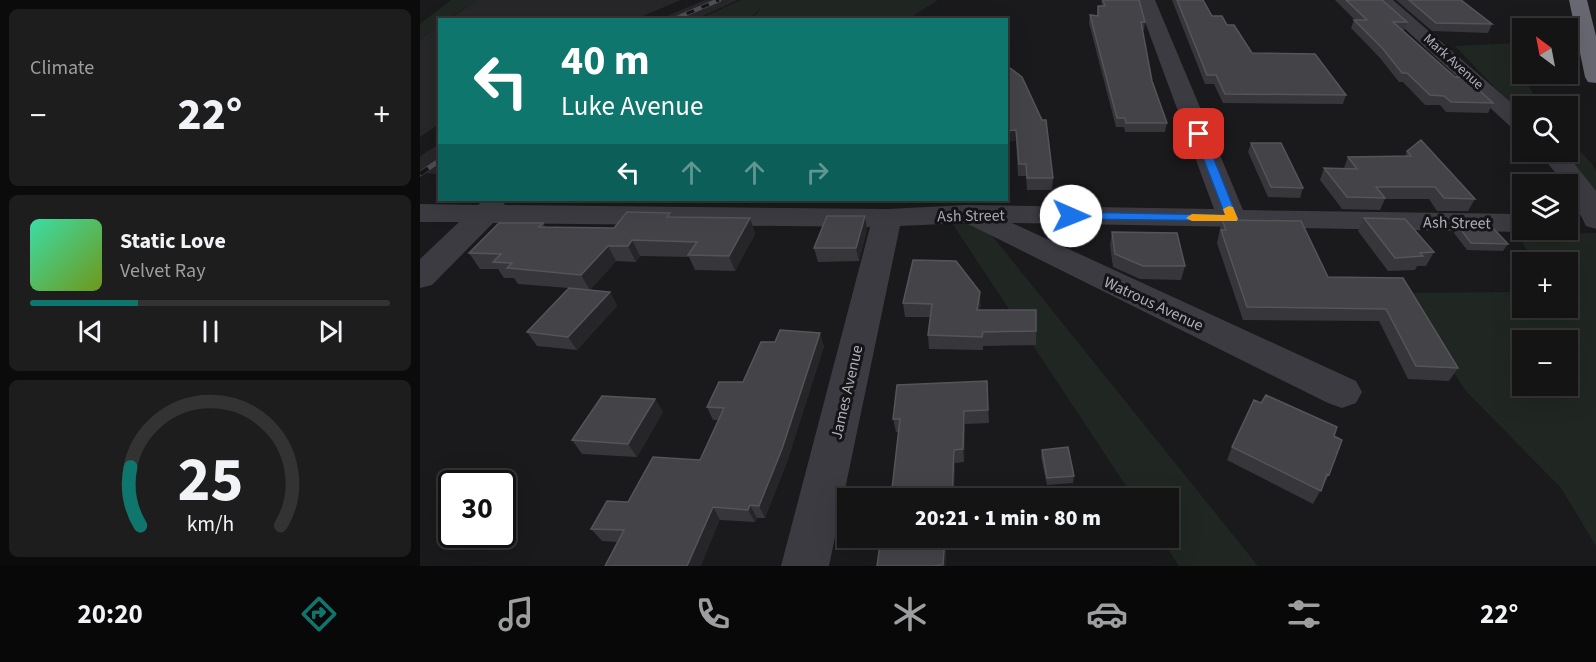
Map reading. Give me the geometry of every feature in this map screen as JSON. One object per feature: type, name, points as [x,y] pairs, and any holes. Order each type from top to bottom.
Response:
[{"type":"highway","points":[[1578,0],[1596,77]]},
{"type":"street","name":"Mark Avenue","points":[[1383,0],[1512,115]]},
{"type":"street","points":[[1147,3],[1232,219]]},
{"type":"street","points":[[1562,162],[1587,196],[1596,222],[1578,223]]},
{"type":"street","points":[[420,277],[492,207]]},
{"type":"street","name":"Ash Street","points":[[420,213],[492,207],[887,218],[962,207],[1232,219],[1512,223]]},
{"type":"street","name":"Watrous Avenue","points":[[962,207],[1342,392]]},
{"type":"street","name":"James Avenue","points":[[805,566],[887,218]]},
{"type":"shaded area","points":[[451,0],[477,0],[450,18],[438,18],[438,27],[420,39],[420,24]]},
{"type":"shaded area","points":[[477,0],[681,0],[638,18],[451,18]]},
{"type":"shaded area","points":[[705,0],[738,0],[698,18],[662,18]]},
{"type":"shaded area","points":[[741,0],[938,0],[910,18],[840,18],[838,16],[752,18],[763,6],[750,18],[701,18]]},
{"type":"shaded area","points":[[438,27],[438,125],[420,137],[420,39]]},
{"type":"shaded area","points":[[1512,43],[1512,84],[1528,84],[1536,96],[1512,96],[1512,106],[1455,46]]},
{"type":"shaded area","points":[[438,145],[438,174],[420,173],[420,156]]},
{"type":"shaded area","points":[[1578,149],[1596,171],[1596,199],[1578,177],[1578,174],[1575,174],[1565,162],[1578,162]]},
{"type":"shaded area","points":[[952,223],[979,225],[993,237],[1258,566],[1179,566],[1167,548],[1179,548],[1179,488],[1127,488]]},
{"type":"shaded area","points":[[1578,233],[1596,233],[1596,546],[1561,488],[1466,391],[1402,293],[1512,292],[1512,318],[1578,318],[1578,252],[1528,252],[1521,240],[1578,240]]},
{"type":"building","points":[[1103,0],[1139,0],[1145,22],[1141,22],[1152,81],[1167,123],[1126,123],[1125,118],[1117,118],[1090,15],[1098,16],[1098,6],[1105,6]]},
{"type":"building","points":[[1177,0],[1203,0],[1212,16],[1222,16],[1227,25],[1234,25],[1252,53],[1315,54],[1346,95],[1225,94],[1216,75],[1207,75]]},
{"type":"building","points":[[1346,0],[1382,0],[1407,22],[1393,22],[1455,77],[1465,77],[1493,103],[1451,102],[1444,96],[1430,95],[1407,73],[1402,73],[1383,49],[1354,20],[1367,20]]},
{"type":"building","points":[[1409,0],[1461,0],[1492,24],[1436,23]]},
{"type":"building","points":[[1008,66],[1022,77],[1042,120],[1046,120],[1053,178],[1027,178],[1026,164],[1019,164],[1016,130],[1008,131]]},
{"type":"building","points":[[1421,140],[1475,199],[1444,198],[1435,187],[1376,187],[1385,198],[1347,197],[1324,168],[1357,169],[1348,157],[1411,156],[1407,151]]},
{"type":"building","points":[[1251,143],[1281,143],[1303,188],[1271,187]]},
{"type":"building","points":[[627,212],[670,213],[667,217],[750,218],[729,256],[688,255],[697,242],[632,240],[628,246],[608,246],[581,275],[507,268],[512,263],[493,262],[501,254],[469,253],[499,223],[543,223],[539,227],[614,228]]},
{"type":"building","points":[[827,216],[865,216],[856,248],[814,248]]},
{"type":"building","points":[[1364,218],[1405,219],[1434,252],[1420,253],[1423,256],[1395,258]]},
{"type":"building","points":[[1222,220],[1301,221],[1328,277],[1403,278],[1458,368],[1416,366],[1386,309],[1247,307],[1221,230],[1226,230]]},
{"type":"building","points":[[1458,226],[1492,227],[1508,244],[1471,243]]},
{"type":"building","points":[[1112,232],[1177,233],[1185,266],[1143,266],[1115,254]]},
{"type":"building","points":[[913,260],[956,261],[980,292],[977,310],[1036,310],[1036,331],[983,332],[982,337],[928,335],[932,304],[903,303]]},
{"type":"building","points":[[569,288],[610,292],[568,337],[527,332]]},
{"type":"building","points":[[780,330],[820,333],[782,449],[759,506],[750,505],[748,510],[713,507],[687,566],[605,566],[624,530],[591,529],[607,501],[628,502],[653,457],[700,460],[724,408],[707,407],[719,382],[743,382],[761,342],[775,342]]},
{"type":"building","points":[[987,381],[988,410],[964,411],[963,449],[954,450],[952,488],[892,488],[900,419],[893,419],[897,385]]},
{"type":"building","points":[[1266,395],[1337,427],[1334,436],[1342,440],[1321,491],[1232,447],[1254,400],[1261,403]]},
{"type":"building","points":[[602,396],[655,399],[628,444],[572,440]]},
{"type":"building","points":[[1068,447],[1074,476],[1047,478],[1042,450]]},
{"type":"building","points":[[879,548],[944,548],[943,565],[877,566]]},
{"type":"railway","points":[[677,18],[719,0]]},
{"type":"railway","points":[[420,174],[438,161]]},
{"type":"slow traffic","points":[[1192,218],[1232,219],[1229,209]]},
{"type":"route","points":[[1071,216],[1232,219],[1199,134]]}]
